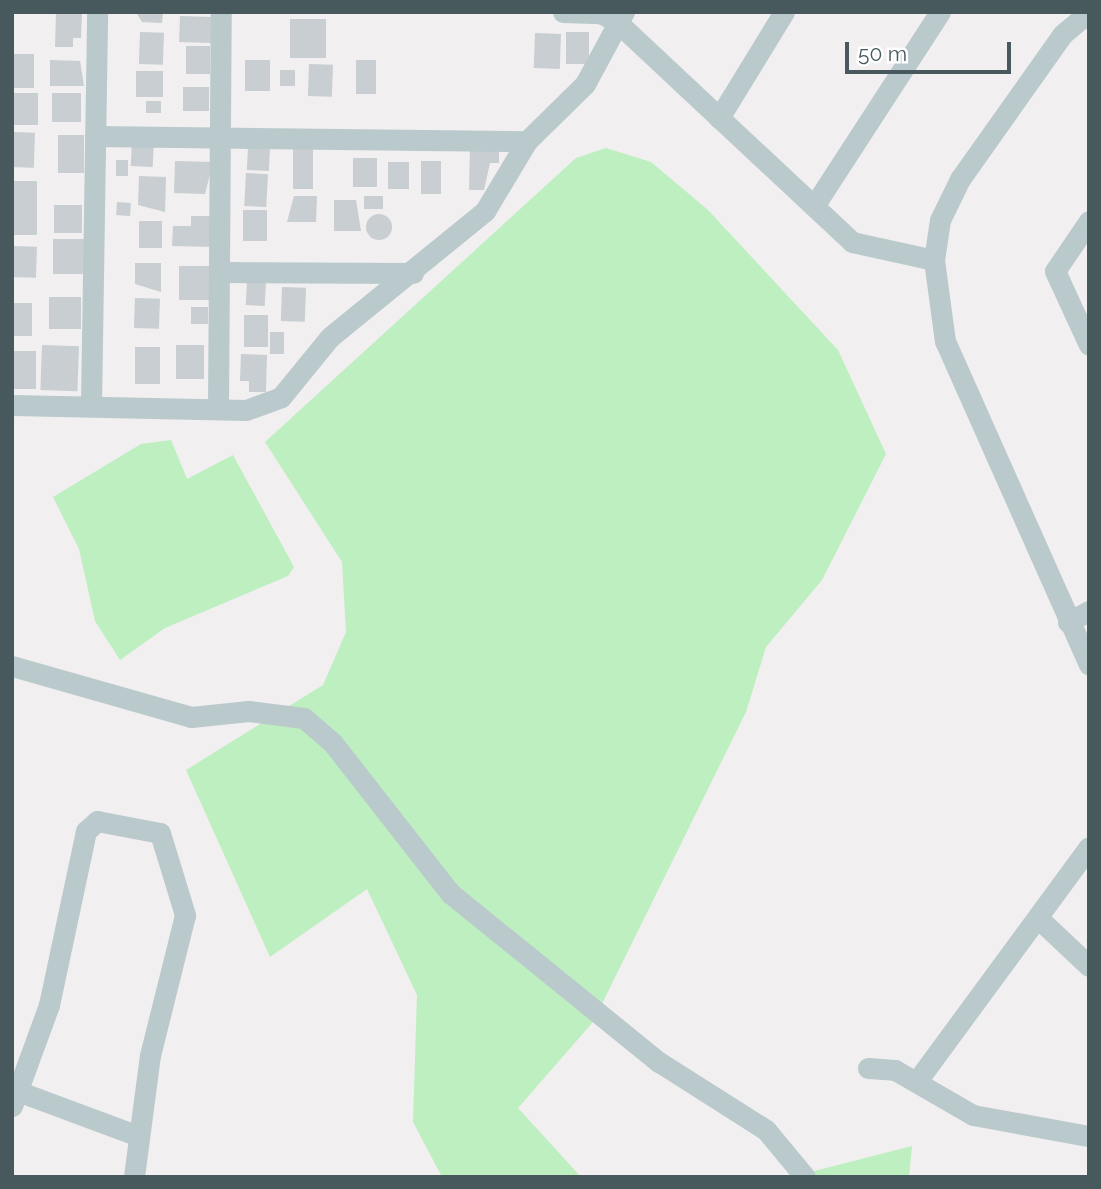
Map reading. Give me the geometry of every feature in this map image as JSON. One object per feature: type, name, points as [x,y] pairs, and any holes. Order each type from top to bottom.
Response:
[{"type":"street","points":[[91,404],[97,12]]},
{"type":"street","points":[[218,407],[221,12]]},
{"type":"street","points":[[563,12],[600,13],[620,17],[719,117],[852,242],[934,260]]},
{"type":"street","points":[[719,117],[784,12]]},
{"type":"street","points":[[814,206],[940,12]]},
{"type":"street","points":[[1089,12],[1062,35],[960,179],[940,220],[934,260],[935,302],[945,341],[1089,664]]},
{"type":"street","points":[[12,405],[91,404],[246,410],[281,397],[330,337],[414,273],[485,211],[527,141],[585,84],[620,17]]},
{"type":"street","points":[[95,136],[527,141]]},
{"type":"street","points":[[1089,221],[1055,271],[1089,345]]},
{"type":"street","points":[[219,272],[414,273]]},
{"type":"street","points":[[1068,622],[1089,611]]},
{"type":"street","points":[[12,666],[191,717],[249,711],[304,718],[332,742],[450,893],[659,1062],[766,1130],[805,1177]]},
{"type":"street","points":[[134,1177],[136,1135],[185,915],[160,833],[97,821],[86,831],[49,1005],[15,1095],[136,1135]]},
{"type":"street","points":[[917,1081],[1089,847]]},
{"type":"street","points":[[1038,918],[1089,966]]},
{"type":"street","points":[[868,1068],[917,1081],[973,1115],[1089,1136]]},
{"type":"green space","points":[[606,148],[651,162],[708,210],[838,350],[886,454],[822,580],[766,647],[746,712],[593,1022],[518,1108],[581,1177],[442,1177],[413,1122],[417,995],[367,889],[270,957],[186,770],[323,685],[346,632],[342,562],[265,442],[576,158]]},
{"type":"green space","points":[[171,440],[187,479],[233,455],[294,567],[288,576],[165,628],[120,660],[95,621],[79,549],[53,497],[141,444]]},
{"type":"green space","points":[[912,1146],[909,1177],[791,1177]]},
{"type":"building","points":[[56,12],[82,12],[81,38],[73,38],[73,47],[55,47]]},
{"type":"building","points":[[136,12],[163,12],[162,23],[142,22]]},
{"type":"building","points":[[180,16],[212,17],[211,43],[179,42]]},
{"type":"building","points":[[290,19],[326,19],[326,58],[290,58]]},
{"type":"building","points":[[140,32],[164,33],[163,65],[139,64]]},
{"type":"building","points":[[566,32],[589,32],[589,64],[566,64]]},
{"type":"building","points":[[535,33],[561,34],[560,69],[534,68]]},
{"type":"building","points":[[186,46],[210,46],[210,74],[186,74]]},
{"type":"building","points":[[13,54],[34,54],[34,88],[13,88]]},
{"type":"building","points":[[50,60],[80,61],[84,86],[50,86]]},
{"type":"building","points":[[245,60],[270,60],[270,91],[245,91]]},
{"type":"building","points":[[356,60],[376,60],[376,94],[356,94]]},
{"type":"building","points":[[309,64],[333,65],[332,97],[308,96]]},
{"type":"building","points":[[280,70],[295,70],[295,86],[280,86]]},
{"type":"building","points":[[136,71],[163,71],[163,97],[136,97]]},
{"type":"building","points":[[183,87],[209,87],[209,111],[183,111]]},
{"type":"building","points":[[12,93],[38,93],[38,125],[12,125]]},
{"type":"building","points":[[52,93],[81,93],[81,122],[52,122]]},
{"type":"building","points":[[146,101],[161,101],[161,113],[146,113]]},
{"type":"building","points":[[12,132],[35,133],[34,168],[12,167]]},
{"type":"building","points":[[58,135],[84,135],[84,173],[58,173]]},
{"type":"building","points":[[132,141],[154,142],[153,167],[131,166]]},
{"type":"building","points":[[293,146],[313,146],[313,189],[293,189]]},
{"type":"building","points":[[470,146],[499,147],[499,163],[490,163],[484,190],[469,190]]},
{"type":"building","points":[[248,148],[270,149],[269,171],[247,170]]},
{"type":"building","points":[[353,158],[377,158],[377,187],[353,187]]},
{"type":"building","points":[[116,160],[128,160],[128,176],[116,176]]},
{"type":"building","points":[[175,161],[213,162],[205,194],[174,193]]},
{"type":"building","points":[[421,161],[441,161],[441,194],[421,194]]},
{"type":"building","points":[[388,162],[409,162],[409,189],[388,189]]},
{"type":"building","points":[[246,173],[268,174],[266,207],[244,206]]},
{"type":"building","points":[[139,176],[166,177],[165,212],[138,205]]},
{"type":"building","points":[[12,181],[37,181],[37,235],[12,235]]},
{"type":"building","points":[[294,196],[317,196],[316,222],[287,222]]},
{"type":"building","points":[[364,196],[383,196],[383,209],[364,209]]},
{"type":"building","points":[[334,200],[356,200],[361,231],[334,231]]},
{"type":"building","points":[[117,202],[131,203],[130,216],[116,215]]},
{"type":"building","points":[[54,205],[82,205],[82,233],[54,233]]},
{"type":"building","points":[[243,210],[267,210],[267,241],[243,241]]},
{"type":"building","points":[[379,214],[388,218],[392,227],[388,236],[379,240],[370,236],[366,227],[370,218]]},
{"type":"building","points":[[191,216],[215,216],[215,247],[172,246],[173,226],[191,226]]},
{"type":"building","points":[[139,221],[162,221],[162,248],[139,248]]},
{"type":"building","points":[[53,239],[85,239],[85,274],[53,274]]},
{"type":"building","points":[[12,246],[37,247],[36,278],[12,277]]},
{"type":"building","points":[[135,263],[161,263],[161,292],[135,284]]},
{"type":"building","points":[[179,266],[209,266],[209,300],[179,300]]},
{"type":"building","points":[[247,281],[266,282],[265,306],[246,305]]},
{"type":"building","points":[[282,287],[306,288],[305,322],[281,321]]},
{"type":"building","points":[[49,297],[81,297],[81,329],[49,329]]},
{"type":"building","points":[[135,298],[160,299],[159,329],[134,328]]},
{"type":"building","points":[[12,303],[32,303],[32,336],[12,336]]},
{"type":"building","points":[[191,307],[208,307],[208,324],[191,324]]},
{"type":"building","points":[[244,315],[268,315],[268,347],[244,347]]},
{"type":"building","points":[[270,332],[284,332],[284,354],[270,354]]},
{"type":"building","points":[[42,345],[79,346],[77,391],[40,390]]},
{"type":"building","points":[[176,345],[204,345],[204,379],[176,379]]},
{"type":"building","points":[[135,347],[160,347],[160,384],[135,384]]},
{"type":"building","points":[[12,351],[36,351],[36,389],[12,389]]},
{"type":"building","points":[[241,354],[267,355],[266,392],[249,392],[249,381],[240,381]]}]
